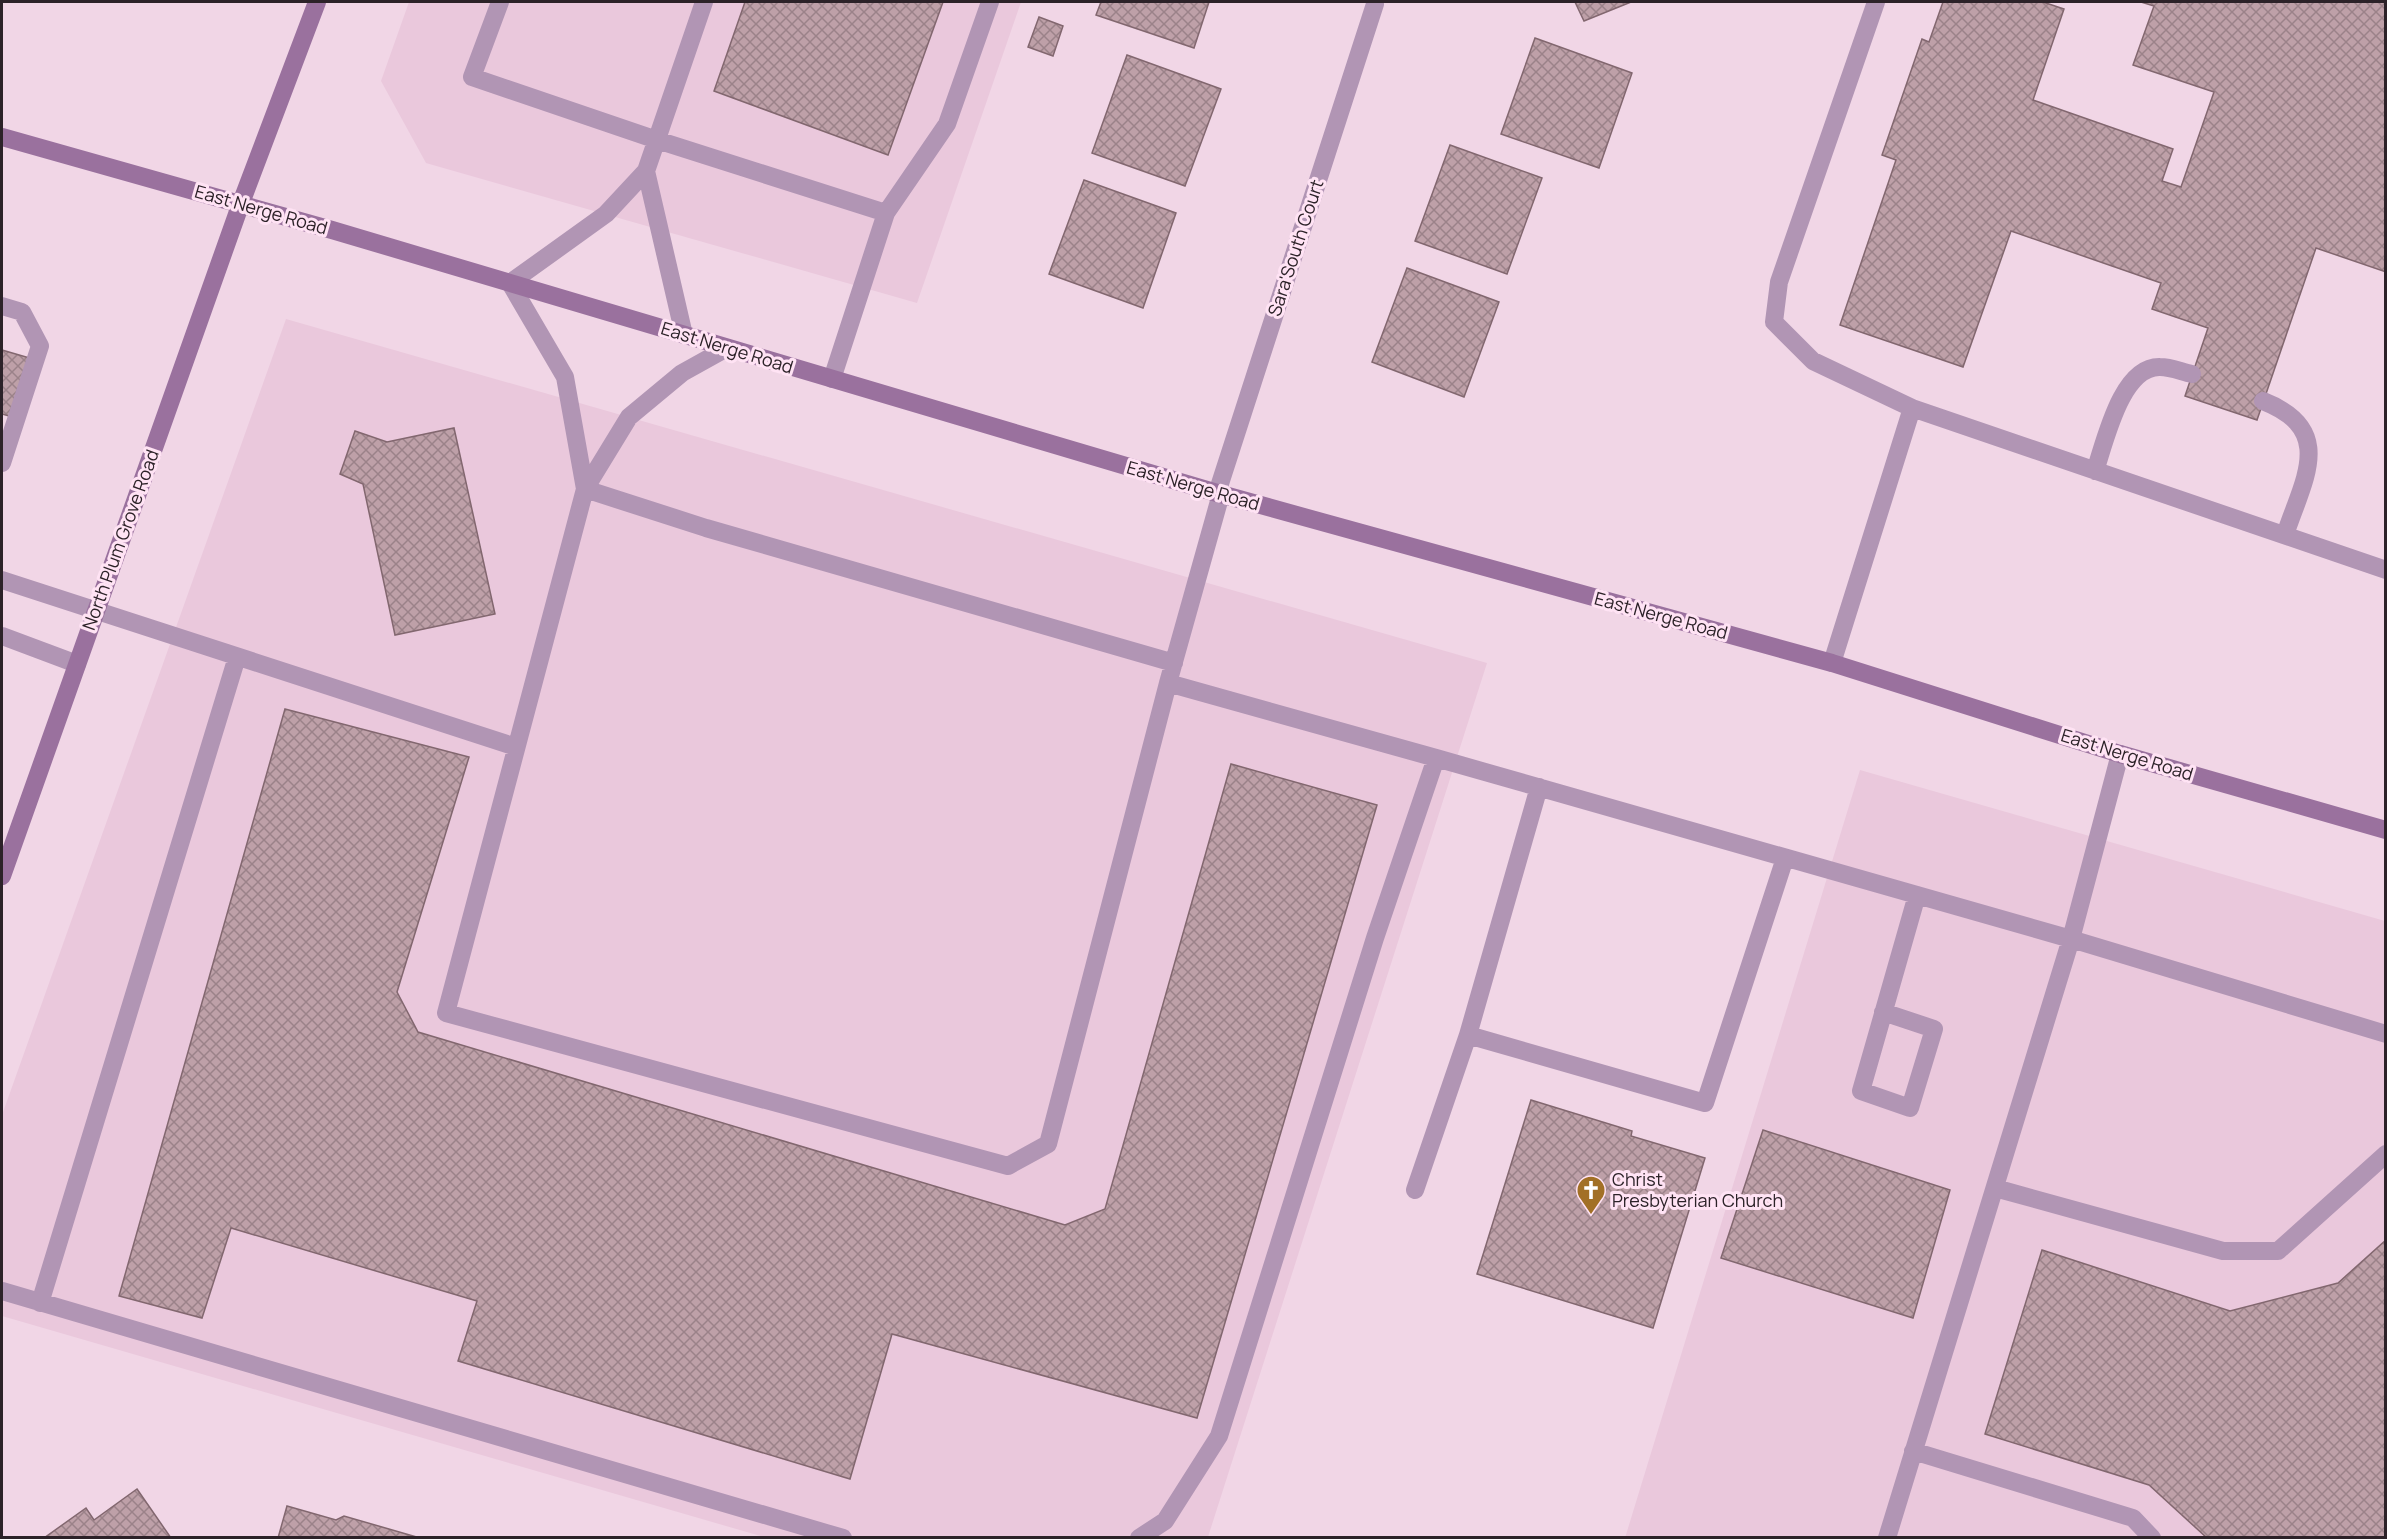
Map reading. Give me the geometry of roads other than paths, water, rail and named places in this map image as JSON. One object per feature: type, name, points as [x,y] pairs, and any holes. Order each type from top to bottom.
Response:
[{"type":"main road","name":"North Plum Grove Road","points":[[2,876],[8,838],[77,664],[241,203],[317,2]]},
{"type":"main road","name":"East Nerge Road","points":[[2,137],[241,203],[1219,494],[1832,663],[2120,754],[2385,830]]},
{"type":"street","points":[[500,2],[472,77],[657,140],[886,213]]},
{"type":"street","points":[[585,489],[565,377],[510,283],[606,214],[646,171],[705,2]]},
{"type":"street","points":[[832,379],[886,213],[947,124],[990,2]]},
{"type":"street","points":[[1876,2],[1779,282],[1774,322],[1813,360],[1912,408],[2385,570]]},
{"type":"street","name":"Sara'South Court","points":[[516,747],[446,1013],[1008,1166],[1048,1144],[1219,494],[1376,4]]},
{"type":"street","points":[[646,171],[684,335]]},
{"type":"street","points":[[2,306],[22,312],[40,346],[2,463]]},
{"type":"street","points":[[2,580],[516,747],[585,489],[628,417],[682,374],[728,348]]},
{"type":"street","points":[[2095,471],[2127,387],[2143,371],[2160,367],[2192,374]]},
{"type":"street","points":[[2264,401],[2280,407],[2299,422],[2308,440],[2311,456],[2285,535]]},
{"type":"street","points":[[1832,663],[1912,408]]},
{"type":"street","points":[[585,489],[706,528],[1174,663]]},
{"type":"street","points":[[2,636],[77,664]]},
{"type":"street","points":[[40,1303],[237,657]]},
{"type":"street","points":[[1168,683],[2071,939],[2385,1034]]},
{"type":"street","points":[[1887,1538],[2071,939],[2120,754]]},
{"type":"street","points":[[1139,1538],[1165,1521],[1219,1436],[1375,938],[1436,758]]},
{"type":"street","points":[[1415,1190],[1468,1035],[1539,787]]},
{"type":"street","points":[[1468,1035],[1705,1103],[1785,858]]},
{"type":"street","points":[[1884,1012],[1934,1029],[1910,1108],[1861,1091],[1917,895]]},
{"type":"street","points":[[1995,1188],[2223,1251],[2278,1251],[2385,1154]]},
{"type":"street","points":[[2,1291],[843,1538]]},
{"type":"street","points":[[1913,1451],[2133,1518],[2152,1538]]},
{"type":"place","name":"Christ Presbyterian Church","points":[[1591,1216]]}]
